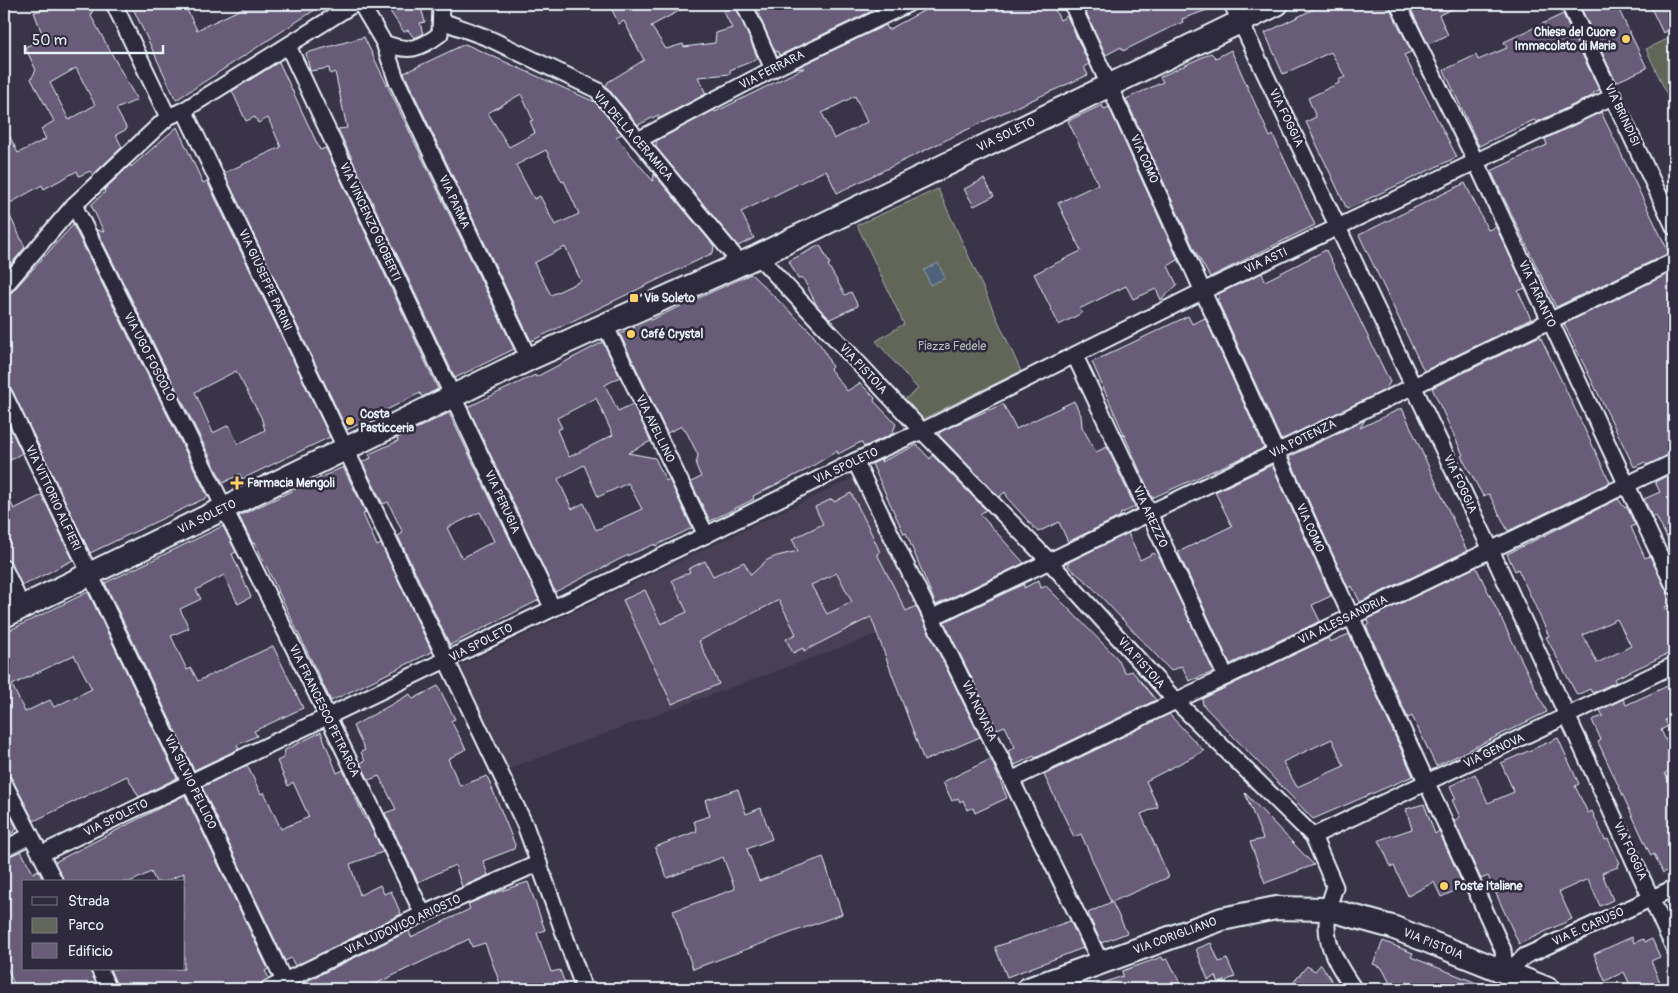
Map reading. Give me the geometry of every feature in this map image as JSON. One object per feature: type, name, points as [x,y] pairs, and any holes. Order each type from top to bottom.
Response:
[{"type":"street","points":[[114,4],[168,117]]},
{"type":"street","points":[[4,287],[74,205],[168,117],[184,110],[354,4]]},
{"type":"street","name":"VIA PARMA","points":[[361,4],[384,43],[396,79],[529,359]]},
{"type":"street","points":[[384,43],[402,50],[424,46],[440,34],[442,21],[441,4]]},
{"type":"street","points":[[744,4],[773,69]]},
{"type":"street","name":"VIA FERRARA","points":[[638,140],[773,69],[907,4]]},
{"type":"street","name":"VIA COMO","points":[[1072,4],[1350,616],[1428,782],[1503,950],[1505,973]]},
{"type":"street","name":"VIA SOLETO","points":[[13,612],[453,398],[529,359],[604,323],[750,260],[1110,85],[1236,13],[1278,4]]},
{"type":"street","name":"VIA TARANTO","points":[[1398,4],[1476,162],[1674,586]]},
{"type":"street","name":"VIA BRINDISI","points":[[1569,4],[1614,96],[1674,227]]},
{"type":"street","name":"VIA FOGGIA","points":[[1236,13],[1491,550],[1674,948]]},
{"type":"street","name":"VIA DELLA CERAMICA","points":[[442,21],[488,38],[597,90],[638,140],[750,260]]},
{"type":"street","name":"VIA VINCENZO GIOBERTI","points":[[288,46],[453,398]]},
{"type":"street","name":"VIA ASTI","points":[[922,431],[1203,291],[1614,96]]},
{"type":"street","name":"VIA GIUSEPPE PARINI","points":[[184,110],[526,825],[584,989]]},
{"type":"street","name":"VIA UGO FOSCOLO","points":[[74,205],[225,508]]},
{"type":"street","name":"VIA PISTOIA","points":[[750,260],[922,431],[1048,560],[1175,700],[1313,836],[1335,887],[1327,909],[1392,928],[1548,989]]},
{"type":"street","name":"VIA POTENZA","points":[[933,617],[1048,560],[1674,261]]},
{"type":"street","name":"VIA AVELLINO","points":[[604,323],[706,535]]},
{"type":"street","name":"VIA AREZZO","points":[[1075,356],[1226,677]]},
{"type":"street","name":"VIA VITTORIO ALFIERI","points":[[4,394],[89,575]]},
{"type":"street","name":"VIA PERUGIA","points":[[453,398],[552,607]]},
{"type":"street","name":"VIA SPOLETO","points":[[41,854],[327,715],[446,660],[552,607],[706,535],[855,461],[922,431]]},
{"type":"street","name":"VIA NOVARA","points":[[855,461],[1101,963]]},
{"type":"street","name":"VIA ALESSANDRIA","points":[[1012,779],[1674,462]]},
{"type":"street","name":"VIA FRANCESCO PETRARCA","points":[[225,508],[423,914]]},
{"type":"street","points":[[4,568],[13,612]]},
{"type":"street","name":"VIA SILVIO PELLICO","points":[[89,575],[191,782],[286,985]]},
{"type":"street","name":"VIA GENOVA","points":[[1313,836],[1674,665]]},
{"type":"street","points":[[4,783],[54,880]]},
{"type":"street","points":[[4,849],[30,836]]},
{"type":"street","name":"VIA LUDOVICO ARIOSTO","points":[[268,989],[286,985],[423,914],[539,863]]},
{"type":"street","name":"VIA E. CARUSO","points":[[1505,973],[1525,956],[1674,888]]},
{"type":"street","name":"VIA CORIGLIANO","points":[[1028,989],[1222,919],[1276,908],[1327,909]]},
{"type":"street","points":[[1327,909],[1328,942],[1338,966],[1354,989]]},
{"type":"street","points":[[100,970],[109,989]]},
{"type":"shaded area","points":[[855,477],[916,606],[903,613],[908,623],[508,769],[460,666]]},
{"type":"green space","points":[[1674,36],[1674,109],[1646,49]]},
{"type":"green space","name":"Piazza Fedele","points":[[938,189],[1021,371],[923,419],[905,399],[918,389],[876,341],[904,324],[857,225]]},
{"type":"water","points":[[938,263],[945,278],[930,285],[924,270]]},
{"type":"building","points":[[46,4],[94,4],[91,16],[137,100],[116,109],[127,129],[116,135],[122,147],[93,175],[90,171],[79,176],[77,171],[44,189],[42,185],[5,206],[25,247],[4,273],[4,125],[18,153],[46,139],[41,129],[54,121],[31,79],[36,70],[25,47],[44,39],[34,12],[48,8]],"holes":[[[76,68],[95,105],[69,120],[50,83]]]},
{"type":"building","points":[[131,4],[184,4],[197,30],[243,8],[241,4],[324,4],[176,100]]},
{"type":"building","points":[[385,4],[420,4],[425,22],[420,23],[423,34],[414,38],[408,30],[404,32]]},
{"type":"building","points":[[609,4],[692,4],[651,26],[666,49],[683,44],[684,47],[715,43],[716,33],[732,28],[720,4],[735,4],[758,59],[730,70],[730,74],[698,77],[706,94],[658,119],[658,115],[638,125],[606,86],[608,82],[644,60],[624,21],[619,24]]},
{"type":"building","points":[[754,4],[876,4],[878,8],[780,55],[777,51],[775,52]]},
{"type":"building","points":[[936,4],[1052,4],[1060,20],[1067,16],[1089,64],[1084,67],[1088,75],[987,120],[837,193],[826,170],[741,212],[754,238],[738,246],[656,147],[656,141],[714,110],[715,112],[804,68],[794,69],[886,25],[888,30]],"holes":[[[855,96],[867,122],[834,139],[822,113]]]},
{"type":"building","points":[[1094,4],[1218,4],[1218,6],[1182,19],[1183,22],[1123,51],[1121,47],[1106,55],[1084,8]]},
{"type":"building","points":[[1324,4],[1389,4],[1411,52],[1404,55],[1457,157],[1347,209],[1306,122],[1316,117],[1308,98],[1339,83],[1338,80],[1345,77],[1331,52],[1283,74],[1265,33]]},
{"type":"building","points":[[1408,4],[1464,4],[1439,15],[1448,35],[1428,44]]},
{"type":"building","points":[[1585,4],[1616,4],[1647,68],[1616,82],[1580,6]]},
{"type":"building","points":[[1649,4],[1674,4],[1674,28],[1663,33]]},
{"type":"building","points":[[1563,14],[1599,90],[1593,93],[1594,95],[1537,122],[1534,120],[1479,146],[1444,70],[1476,55],[1478,60],[1507,48],[1504,42]]},
{"type":"building","points":[[364,37],[514,349],[455,378],[338,129],[347,128],[335,72],[330,74],[329,68],[310,71],[306,53]]},
{"type":"building","points":[[465,44],[595,102],[622,134],[616,137],[653,181],[654,174],[714,246],[713,253],[531,341],[404,73]],"holes":[[[521,94],[533,120],[530,121],[535,133],[509,147],[488,113]],[[546,150],[562,182],[564,181],[579,214],[555,225],[540,196],[534,199],[516,165]],[[565,247],[581,281],[551,295],[534,263]]]},
{"type":"building","points":[[1231,50],[1270,137],[1273,135],[1315,225],[1210,277],[1195,251],[1126,99],[1163,82],[1160,77],[1211,53],[1216,58]]},
{"type":"building","points":[[279,62],[320,150],[326,148],[438,389],[422,397],[420,393],[347,430],[224,173],[281,147],[268,118],[258,123],[255,117],[246,121],[232,91]]},
{"type":"building","points":[[1102,105],[1104,109],[1109,107],[1178,260],[1168,266],[1177,285],[1161,300],[1156,289],[1133,299],[1126,286],[1079,309],[1082,313],[1059,325],[1034,274],[1081,251],[1058,203],[1098,184],[1068,121]]},
{"type":"building","points":[[1601,112],[1669,253],[1556,307],[1491,171],[1547,145],[1545,139]]},
{"type":"building","points":[[177,127],[203,183],[207,181],[330,437],[242,479],[240,474],[223,483],[97,230],[104,232],[91,205],[130,165],[131,167]],"holes":[[[236,371],[261,417],[265,430],[238,444],[229,425],[213,433],[195,392]]]},
{"type":"building","points":[[984,179],[994,196],[974,206],[964,189]]},
{"type":"building","points":[[1465,183],[1488,230],[1496,227],[1525,288],[1518,291],[1531,319],[1424,371],[1359,235]]},
{"type":"building","points":[[73,225],[208,497],[90,553],[12,390],[4,385],[4,296],[11,293]]},
{"type":"building","points":[[820,245],[830,264],[828,265],[845,295],[851,292],[858,306],[830,319],[817,306],[803,278],[798,279],[789,261]]},
{"type":"building","points":[[1326,250],[1390,382],[1385,390],[1281,440],[1217,299],[1220,298],[1218,294],[1262,273],[1265,281]]},
{"type":"building","points":[[1674,271],[1674,453],[1647,465],[1645,462],[1634,467],[1564,324]]},
{"type":"building","points":[[751,274],[810,331],[824,350],[832,367],[830,369],[847,391],[860,383],[896,424],[892,434],[864,447],[861,442],[838,454],[837,451],[806,470],[753,496],[754,499],[710,521],[691,482],[701,477],[696,465],[698,455],[682,426],[667,433],[620,334]]},
{"type":"building","points":[[1188,316],[1192,324],[1205,318],[1264,448],[1152,498],[1092,362]]},
{"type":"building","points":[[1540,336],[1610,482],[1508,531],[1489,494],[1483,496],[1461,456],[1463,455],[1432,388]]},
{"type":"building","points":[[603,342],[620,377],[605,385],[618,411],[633,404],[651,441],[628,453],[655,458],[666,481],[669,479],[692,528],[655,546],[655,544],[622,558],[555,592],[468,407],[535,375],[536,377]],"holes":[[[596,398],[613,435],[569,457],[557,430],[562,428],[557,418]],[[584,465],[598,497],[628,483],[642,509],[596,530],[584,503],[572,509],[558,479]]]},
{"type":"building","points":[[1074,401],[1081,415],[1082,427],[1096,452],[1107,447],[1135,507],[1068,542],[1059,522],[1038,532],[1009,500],[1005,492],[999,497],[939,435],[940,432],[1003,404],[1016,429]]},
{"type":"building","points":[[1402,408],[1467,551],[1360,602],[1352,586],[1348,588],[1289,457],[1365,420],[1360,428]]},
{"type":"building","points":[[449,413],[539,600],[450,645],[398,536],[403,533],[388,502],[383,504],[362,462],[371,458],[369,454],[398,441],[397,438]],"holes":[[[480,512],[494,541],[462,558],[447,528]]]},
{"type":"building","points":[[4,415],[22,453],[4,464]]},
{"type":"building","points":[[917,445],[930,459],[932,455],[986,510],[980,514],[1024,563],[936,605],[906,533],[904,534],[872,464],[882,459],[881,462]]},
{"type":"building","points":[[1272,465],[1331,596],[1312,605],[1320,621],[1230,664],[1178,552],[1232,526],[1215,492]]},
{"type":"building","points":[[343,467],[366,513],[363,514],[377,546],[381,544],[432,652],[331,701],[255,543],[253,544],[239,516]]},
{"type":"building","points":[[1674,472],[1674,564],[1667,548],[1671,546],[1656,516],[1652,517],[1644,499],[1660,492],[1655,482]]},
{"type":"building","points":[[4,488],[14,509],[42,495],[73,560],[22,586],[12,564],[4,559]]},
{"type":"building","points":[[851,493],[880,552],[877,554],[906,611],[916,606],[980,737],[924,761],[871,617],[804,651],[803,648],[793,653],[786,639],[796,634],[779,600],[699,641],[719,684],[672,704],[623,600],[645,590],[661,624],[687,612],[672,580],[690,572],[688,569],[705,561],[713,576],[744,562],[751,575],[767,560],[798,551],[792,539],[823,524],[815,507],[832,499],[834,502]],"holes":[[[837,573],[852,602],[827,614],[811,585]]]},
{"type":"building","points":[[1618,499],[1625,508],[1627,507],[1635,525],[1631,527],[1645,558],[1650,556],[1666,590],[1674,595],[1674,602],[1665,607],[1674,627],[1674,651],[1614,679],[1616,682],[1592,693],[1590,689],[1577,695],[1546,637],[1549,636],[1518,569],[1515,571],[1507,554]],"holes":[[[1617,619],[1631,646],[1597,663],[1583,635]]]},
{"type":"building","points":[[223,526],[236,552],[232,554],[251,597],[238,604],[224,575],[196,590],[201,599],[180,609],[189,628],[171,636],[187,670],[191,668],[198,681],[273,646],[303,708],[254,731],[257,736],[237,745],[239,749],[194,770],[105,583]]},
{"type":"building","points":[[1128,533],[1140,560],[1154,553],[1161,560],[1214,672],[1189,681],[1182,666],[1171,671],[1090,585],[1068,566],[1069,562]]},
{"type":"building","points":[[1476,567],[1547,712],[1436,766],[1412,716],[1408,718],[1366,626],[1369,624],[1368,619]]},
{"type":"building","points":[[1039,580],[1041,588],[1046,586],[1117,658],[1125,673],[1132,671],[1156,700],[1035,758],[1034,756],[1015,765],[1008,751],[1015,747],[1005,726],[997,729],[944,622],[1024,584],[1024,588]]},
{"type":"building","points":[[88,592],[177,778],[139,797],[127,776],[34,821],[12,779],[4,774],[4,633]],"holes":[[[74,655],[92,689],[54,707],[50,700],[25,712],[12,685]]]},
{"type":"building","points":[[1349,634],[1413,776],[1313,819],[1203,705],[1202,699],[1328,638],[1330,642]],"holes":[[[1332,739],[1344,766],[1297,787],[1283,762]]]},
{"type":"building","points":[[1674,683],[1674,716],[1665,720],[1668,726],[1661,730],[1674,758],[1674,769],[1665,773],[1674,794],[1674,867],[1663,873],[1654,854],[1651,856],[1598,742],[1601,740],[1592,720],[1603,716],[1600,710],[1623,699],[1626,705]]},
{"type":"building","points":[[438,686],[455,719],[451,721],[466,749],[448,759],[460,786],[487,776],[515,845],[514,849],[483,861],[488,875],[462,887],[455,865],[418,882],[385,813],[396,809],[379,776],[369,780],[360,763],[365,761],[361,752],[365,750],[353,726],[410,694],[413,699]]},
{"type":"building","points":[[1169,714],[1204,751],[1146,781],[1158,807],[1141,814],[1169,877],[1112,902],[1127,933],[1101,943],[1088,913],[1111,902],[1081,834],[1074,837],[1044,775]]},
{"type":"building","points":[[321,732],[337,773],[343,770],[365,819],[367,819],[383,852],[350,864],[360,895],[380,885],[384,894],[391,891],[401,914],[295,966],[291,958],[285,961],[202,787],[247,765],[261,794],[264,792],[281,829],[309,817],[293,782],[288,786],[277,761],[283,758],[285,750]]},
{"type":"building","points":[[1558,738],[1579,784],[1575,786],[1588,813],[1592,811],[1605,840],[1608,839],[1620,863],[1617,864],[1618,867],[1602,873],[1613,900],[1600,906],[1588,879],[1559,892],[1572,919],[1519,944],[1488,876],[1481,879],[1454,821],[1460,817],[1452,800],[1456,799],[1450,786],[1475,774],[1488,803],[1514,792],[1501,763]]},
{"type":"building","points":[[991,759],[1007,798],[975,813],[973,808],[967,810],[963,800],[960,802],[958,798],[952,801],[943,782]]},
{"type":"building","points":[[738,789],[746,814],[761,808],[772,839],[747,849],[759,881],[823,857],[842,914],[693,969],[673,911],[735,889],[723,857],[667,878],[655,847],[697,831],[694,821],[710,816],[705,800]]},
{"type":"building","points":[[1245,793],[1314,865],[1265,883],[1250,842],[1263,839]]},
{"type":"building","points":[[185,795],[268,969],[265,971],[269,978],[261,983],[259,989],[118,989],[110,970],[185,970],[184,873],[169,880],[155,880],[151,872],[134,880],[63,880],[55,862]]},
{"type":"building","points":[[4,803],[17,829],[4,839]]},
{"type":"building","points":[[1424,804],[1435,834],[1439,831],[1464,887],[1441,897],[1434,882],[1408,896],[1394,866],[1391,867],[1379,840],[1412,829],[1406,809]]},
{"type":"building","points":[[21,851],[33,873],[38,870],[43,880],[22,880],[22,970],[90,970],[99,989],[16,989],[4,961],[4,923],[9,920],[4,908],[4,858]]},
{"type":"building","points":[[528,882],[545,930],[537,933],[551,972],[560,970],[567,989],[502,989],[485,943],[472,947],[469,939],[365,989],[306,989],[303,983],[409,931],[411,937],[470,909],[468,904]]},
{"type":"building","points":[[1070,921],[1083,948],[1007,977],[995,947]]},
{"type":"building","points":[[1632,937],[1634,943],[1643,939],[1645,942],[1652,939],[1660,957],[1651,961],[1663,989],[1632,989],[1624,972],[1605,981],[1594,954]]},
{"type":"building","points":[[1383,941],[1413,953],[1411,957],[1492,989],[1393,989],[1382,968],[1373,964]]},
{"type":"building","points":[[1211,943],[1219,962],[1227,959],[1235,977],[1219,983],[1216,976],[1208,980],[1196,949]]},
{"type":"building","points":[[1162,957],[1163,960],[1168,959],[1183,989],[1091,989],[1091,987],[1123,976],[1122,971]]},
{"type":"building","points":[[1321,964],[1337,989],[1288,989],[1307,966],[1315,971]]},
{"type":"place","name":"Chiesa del Cuore Immacolato di Maria","points":[[1626,39]]},
{"type":"place","name":"Via Soleto","points":[[634,298]]},
{"type":"place","name":"Café Crystal","points":[[631,334]]},
{"type":"place","name":"Costa Pasticceria","points":[[350,421]]},
{"type":"place","name":"Farmacia Mengoli","points":[[237,483]]},
{"type":"place","name":"Poste Italiane","points":[[1444,886]]}]
